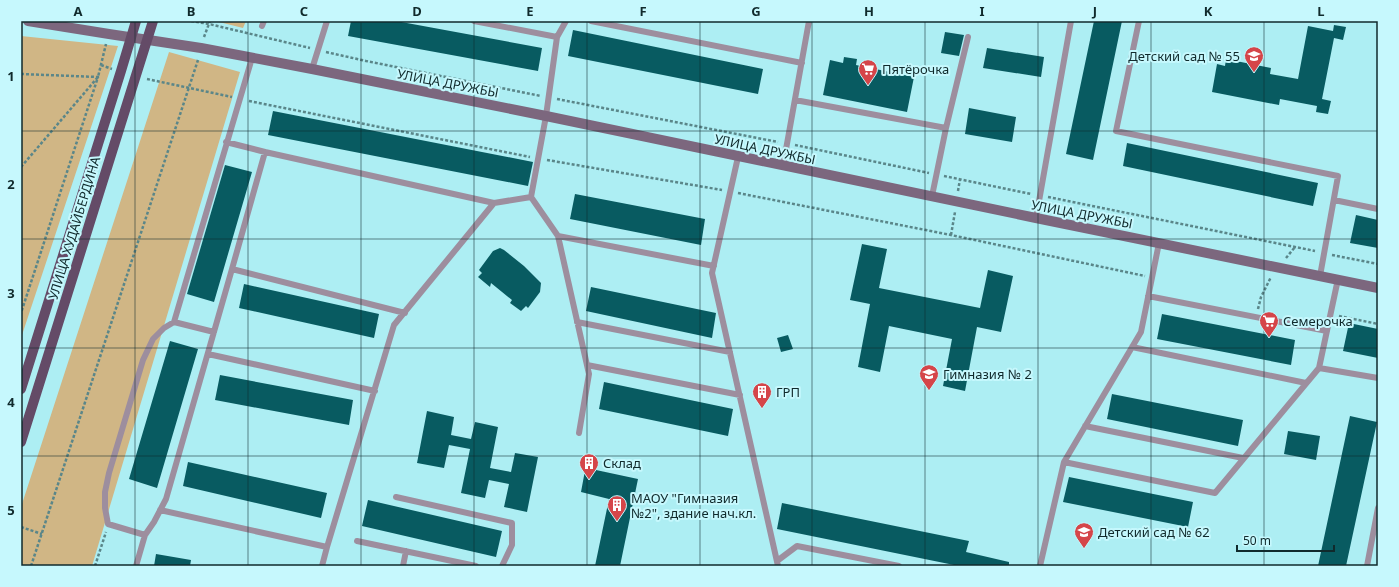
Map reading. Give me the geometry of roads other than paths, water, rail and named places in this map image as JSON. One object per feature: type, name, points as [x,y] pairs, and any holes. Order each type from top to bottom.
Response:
[{"type":"main road","name":"УЛИЦА ДРУЖБЫ","points":[[29,21],[201,48],[312,69],[1378,288]]},
{"type":"main road","name":"УЛИЦА ХУДАЙБЕРДИНА","points":[[21,389],[136,21]]},
{"type":"main road","name":"УЛИЦА ХУДАЙБЕРДИНА","points":[[21,442],[152,21]]},
{"type":"lane","points":[[312,69],[327,21]]},
{"type":"lane","points":[[474,21],[500,23],[557,37]]},
{"type":"lane","points":[[566,21],[557,37],[546,116],[531,197],[558,236],[589,374],[579,433]]},
{"type":"lane","points":[[591,21],[802,63]]},
{"type":"lane","points":[[783,166],[809,21]]},
{"type":"lane","points":[[1036,218],[1071,21]]},
{"type":"lane","points":[[1139,21],[1116,131],[1338,176],[1320,276]]},
{"type":"lane","points":[[932,196],[946,128],[968,37]]},
{"type":"lane","points":[[145,535],[108,524],[105,508],[106,486],[143,360],[153,339],[164,328],[174,322],[252,58]]},
{"type":"lane","points":[[795,100],[946,128]]},
{"type":"lane","points":[[226,142],[494,203],[531,197]]},
{"type":"lane","points":[[136,566],[145,535],[166,500],[265,152]]},
{"type":"lane","points":[[738,156],[712,273],[778,563],[797,546],[899,566]]},
{"type":"lane","points":[[1334,200],[1378,209]]},
{"type":"lane","points":[[322,566],[394,325],[494,203]]},
{"type":"lane","points":[[558,236],[714,266]]},
{"type":"lane","points":[[1040,566],[1064,462],[1141,332],[1159,243]]},
{"type":"lane","points":[[232,269],[405,313]]},
{"type":"lane","points":[[1064,462],[1215,492],[1319,368],[1338,279]]},
{"type":"lane","points":[[1148,296],[1327,331]]},
{"type":"lane","points":[[174,322],[214,332]]},
{"type":"lane","points":[[577,322],[730,352]]},
{"type":"lane","points":[[1132,348],[1306,383]]},
{"type":"lane","points":[[208,354],[374,392]]},
{"type":"lane","points":[[587,365],[740,395]]},
{"type":"lane","points":[[1319,368],[1378,378]]},
{"type":"lane","points":[[1085,426],[1244,458]]},
{"type":"lane","points":[[396,497],[512,523],[512,545],[502,566]]},
{"type":"lane","points":[[1367,566],[1378,508]]},
{"type":"lane","points":[[160,510],[327,546]]},
{"type":"lane","points":[[357,541],[476,566]]},
{"type":"lane","points":[[403,566],[406,552]]},
{"type":"place","name":"Детский сад № 55","points":[[1254,73]]},
{"type":"place","name":"Пятёрочка","points":[[868,86]]},
{"type":"place","name":"Семерочка","points":[[1269,338]]},
{"type":"place","name":"Гимназия № 2","points":[[929,391]]},
{"type":"place","name":"ГРП","points":[[762,409]]},
{"type":"place","name":"Склад","points":[[589,480]]},
{"type":"place","name":"МАОУ \"Гимназия №2\", здание нач.кл.","points":[[617,522]]},
{"type":"place","name":"Детский сад № 62","points":[[1084,549]]}]
